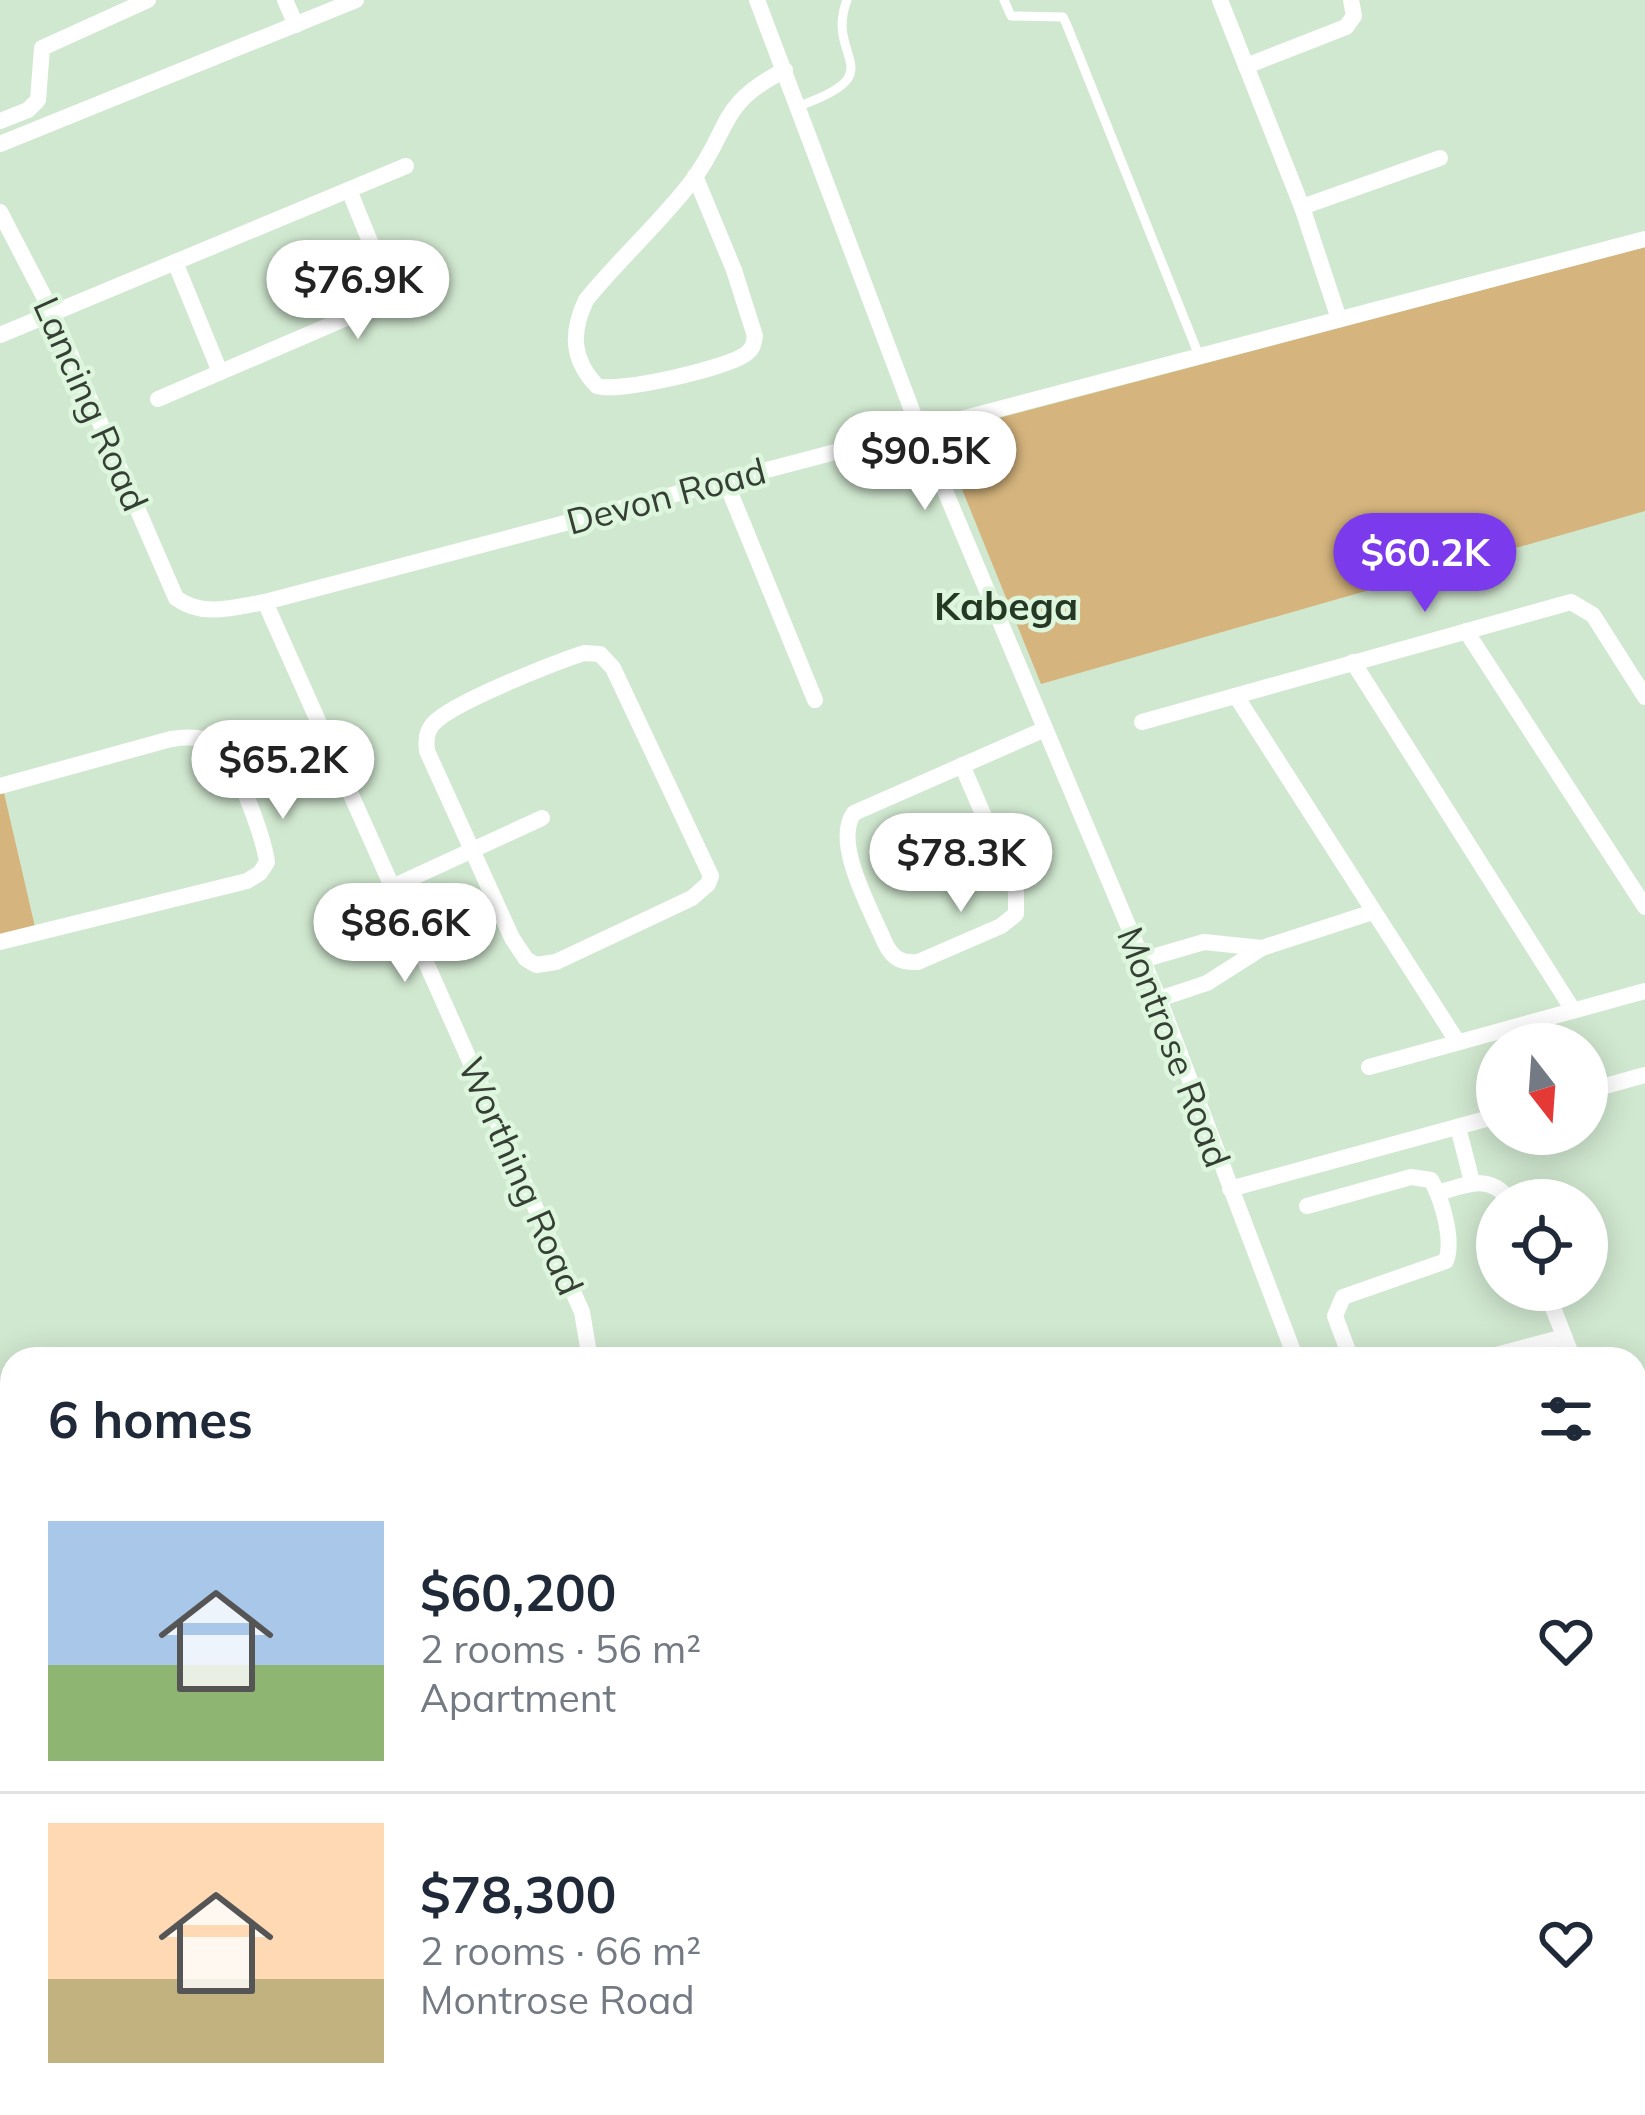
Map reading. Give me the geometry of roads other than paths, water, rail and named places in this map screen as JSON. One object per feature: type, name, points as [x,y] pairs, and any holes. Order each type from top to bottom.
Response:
[{"type":"street","points":[[56,121],[41,91],[38,61],[42,48],[148,0]]},
{"type":"street","points":[[285,0],[296,25]]},
{"type":"street","points":[[0,144],[356,0]]},
{"type":"street","name":"Montrose Road","points":[[757,0],[919,429],[1159,999],[1291,1347]]},
{"type":"street","points":[[1220,0],[1302,207],[1339,319]]},
{"type":"street","points":[[1246,66],[1346,27],[1354,16],[1352,0]]},
{"type":"street","points":[[695,176],[748,314],[755,336],[751,349],[741,357],[644,385],[615,390],[597,386],[582,367],[574,341],[581,312],[599,284],[695,176],[734,105],[758,84],[785,70]]},
{"type":"street","points":[[0,121],[28,110],[41,91]]},
{"type":"street","points":[[1302,207],[1441,158]]},
{"type":"street","points":[[0,335],[406,166]]},
{"type":"street","points":[[158,399],[393,298],[350,190]]},
{"type":"street","name":"Lancing Road","points":[[0,212],[52,312],[176,598]]},
{"type":"street","name":"Devon Road","points":[[176,598],[194,608],[215,610],[265,602],[1645,239]]},
{"type":"street","points":[[175,262],[220,373]]},
{"type":"street","points":[[725,480],[815,700]]},
{"type":"street","name":"Worthing Road","points":[[265,602],[582,1312],[588,1347]]},
{"type":"street","points":[[1142,722],[1571,602],[1593,615],[1645,697]]},
{"type":"street","points":[[1466,631],[1645,907]]},
{"type":"street","points":[[593,652],[613,668],[711,876],[692,898],[556,962],[536,965],[519,950],[471,848],[427,751],[430,726],[453,710],[593,652]]},
{"type":"street","points":[[1352,662],[1573,1010]]},
{"type":"street","points":[[1237,696],[1457,1041]]},
{"type":"street","points":[[962,765],[1016,891],[1016,914],[939,953],[904,963],[885,943],[848,850],[846,828],[854,813],[962,765],[1043,730]]},
{"type":"street","points":[[0,786],[184,737],[210,742],[220,749],[243,791],[267,856],[265,868],[254,878],[0,943]]},
{"type":"street","points":[[243,791],[327,749]]},
{"type":"street","points":[[390,888],[542,818]]},
{"type":"street","points":[[1159,999],[1207,983],[1262,948],[1372,913]]},
{"type":"street","points":[[1142,960],[1204,942],[1262,948]]},
{"type":"street","points":[[1369,1067],[1645,991]]},
{"type":"street","points":[[1608,1085],[1645,1075]]},
{"type":"street","points":[[1230,1190],[1476,1122]]},
{"type":"street","points":[[1458,1127],[1472,1183]]},
{"type":"street","points":[[1306,1206],[1412,1177],[1430,1180],[1438,1193],[1450,1251],[1447,1261],[1343,1298],[1335,1316],[1347,1347]]},
{"type":"street","points":[[1438,1193],[1476,1184]]},
{"type":"street","points":[[1554,1311],[1568,1347]]},
{"type":"street","points":[[1526,1347],[1564,1337]]},
{"type":"lane","points":[[799,106],[842,89],[850,75],[843,20],[847,0]]},
{"type":"lane","points":[[1004,0],[1011,16],[1063,17],[1198,353]]},
{"type":"district","name":"Kabega","points":[[1006,606]]}]
